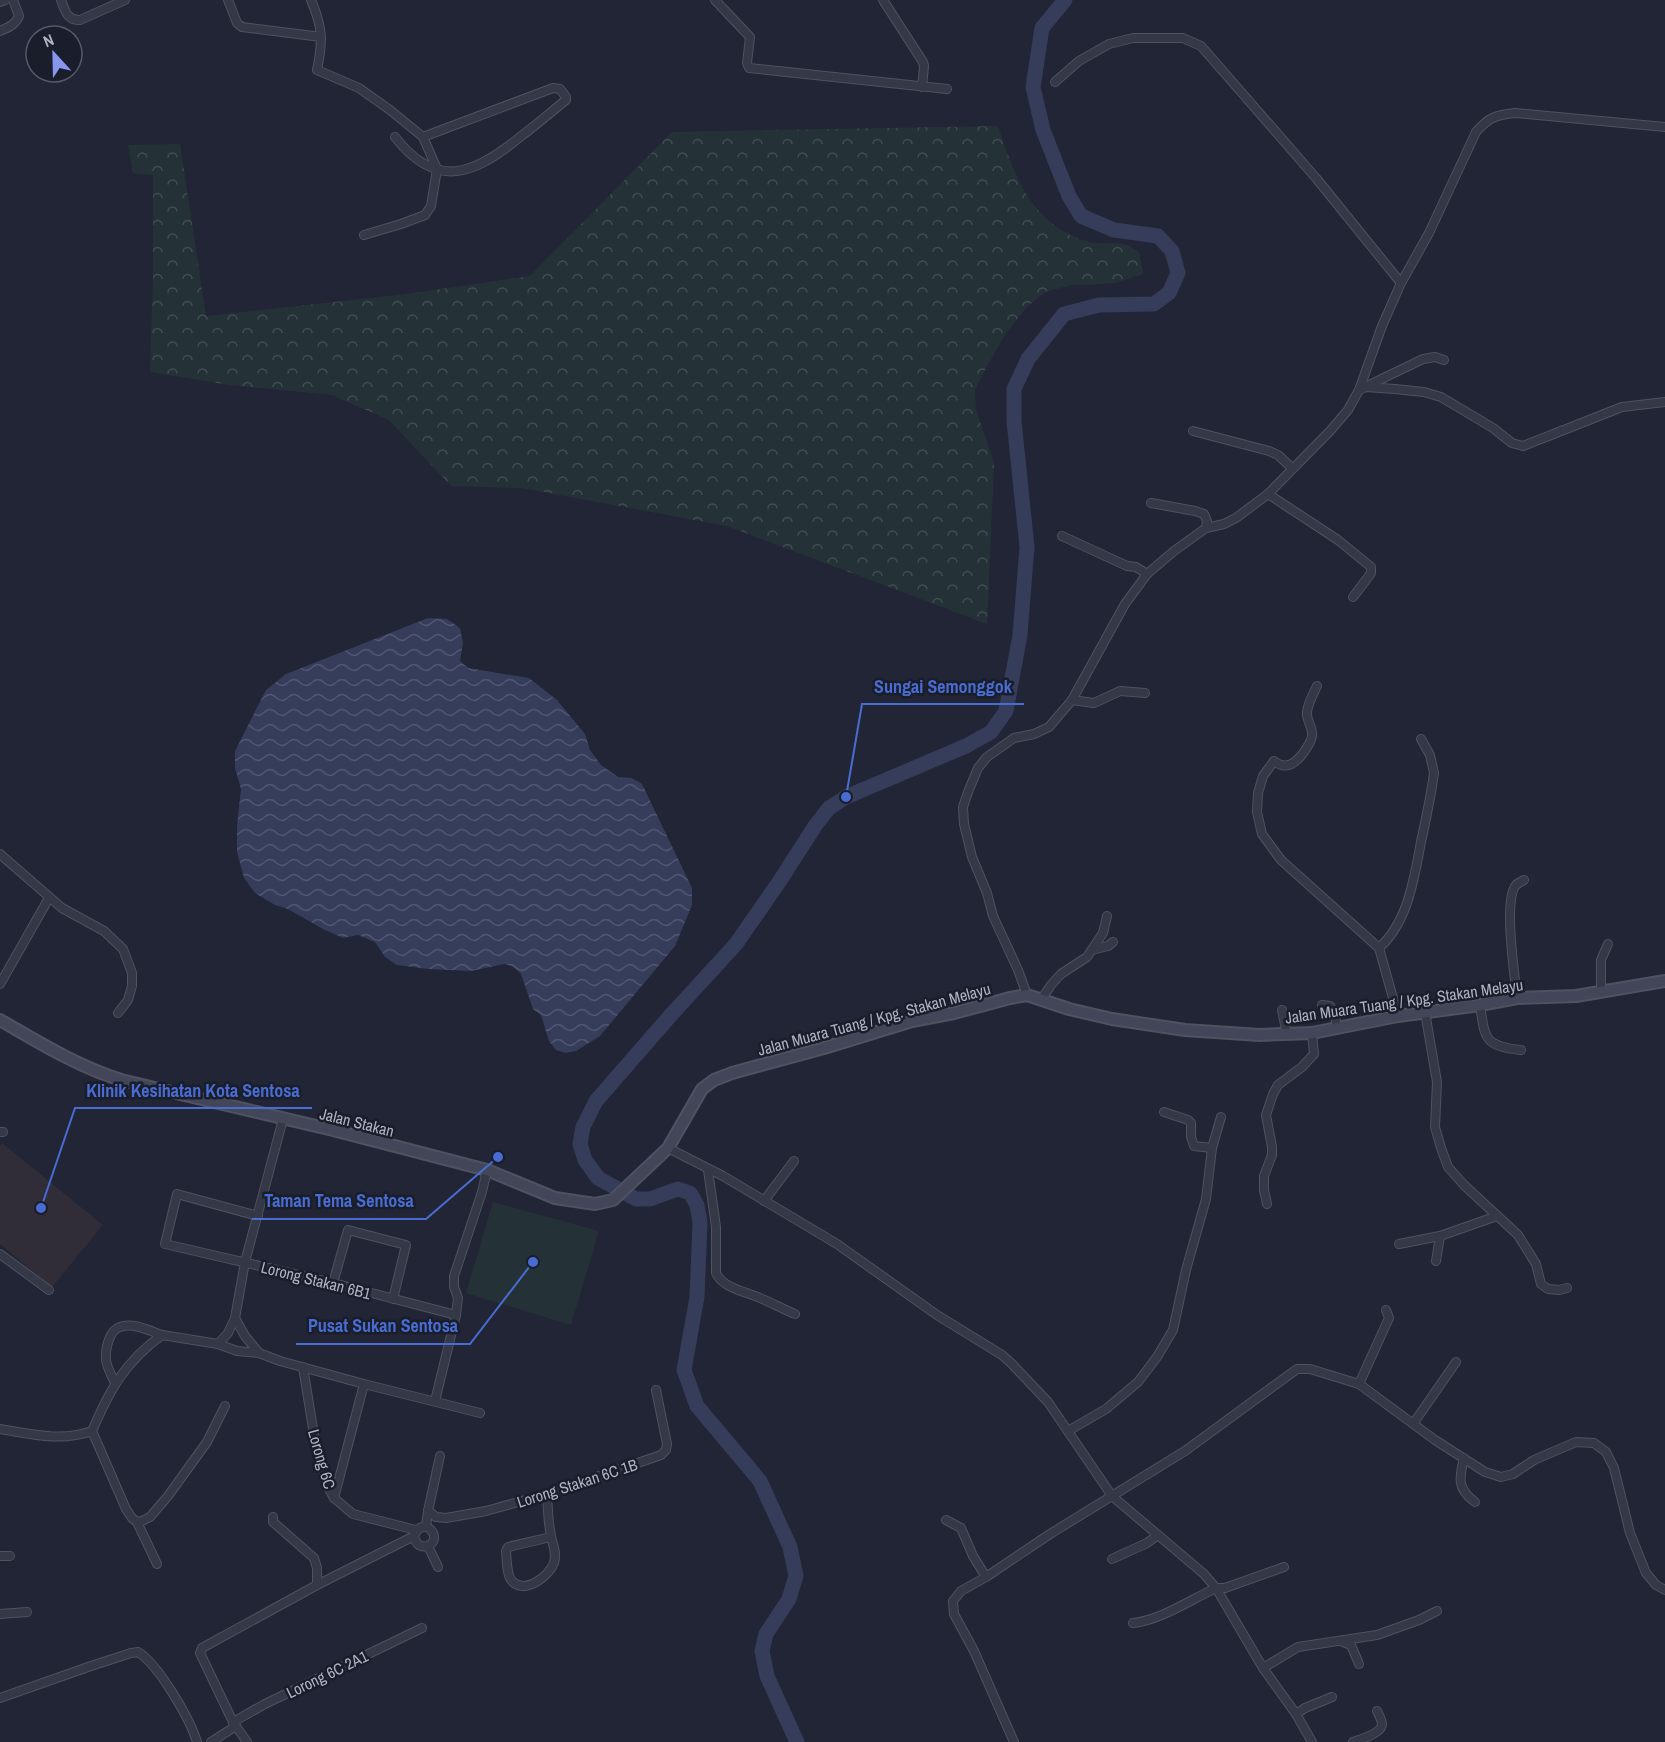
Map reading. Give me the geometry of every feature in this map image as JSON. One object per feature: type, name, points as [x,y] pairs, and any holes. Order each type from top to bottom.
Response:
[{"type":"main road","name":"Jalan Muara Tuang / Kpg. Stakan Melayu","points":[[636,1178],[668,1148],[702,1089],[714,1080],[912,1021],[1027,995],[1069,1009],[1112,1018],[1185,1030],[1260,1035],[1312,1033],[1398,1016],[1517,998],[1576,996],[1665,981]]},
{"type":"main road","name":"Jalan Stakan","points":[[0,1020],[62,1056],[94,1071],[121,1080],[333,1130],[487,1170],[555,1198],[595,1204],[613,1200],[636,1178]]},
{"type":"street","points":[[0,2],[5,0]]},
{"type":"street","points":[[0,31],[17,22],[19,16],[13,0]]},
{"type":"street","points":[[61,0],[69,18],[80,20],[125,0]]},
{"type":"street","points":[[228,0],[237,23],[242,27],[321,37]]},
{"type":"street","points":[[312,0],[321,27],[322,47],[317,70],[359,88],[423,137],[437,169],[431,206],[425,215],[364,235]]},
{"type":"street","points":[[715,0],[750,37],[747,63],[749,68],[947,89]]},
{"type":"street","points":[[883,0],[923,62],[922,87]]},
{"type":"street","points":[[1055,82],[1079,61],[1109,44],[1133,38],[1183,38],[1201,46],[1316,178],[1401,283]]},
{"type":"street","points":[[395,137],[406,151],[423,163],[446,172],[470,170],[501,153],[566,100],[565,94],[553,88],[423,137]]},
{"type":"street","points":[[1027,995],[993,916],[972,857],[964,824],[963,807],[978,768],[987,757],[1014,738],[1034,734],[1049,727],[1072,699],[1125,604],[1147,574],[1206,528],[1224,524],[1236,518],[1268,494],[1348,410],[1363,388],[1382,326],[1401,283],[1429,234],[1476,132],[1485,121],[1499,115],[1515,113],[1665,127]]},
{"type":"street","points":[[1363,388],[1423,359],[1436,357],[1444,360]]},
{"type":"street","points":[[1363,388],[1424,392],[1441,397],[1493,428],[1512,443],[1523,446],[1622,407],[1665,402]]},
{"type":"street","points":[[1193,431],[1269,450],[1292,468]]},
{"type":"street","points":[[1268,494],[1338,540],[1371,567],[1369,576],[1353,597]]},
{"type":"street","points":[[1151,503],[1204,514],[1207,521],[1206,528]]},
{"type":"street","points":[[1062,536],[1127,566],[1136,567],[1147,574]]},
{"type":"street","points":[[1317,686],[1307,709],[1306,718],[1312,728],[1308,745],[1297,762],[1289,766],[1279,765],[1274,760],[1263,776],[1258,793],[1257,812],[1262,834],[1281,861],[1379,948],[1398,1016]]},
{"type":"street","points":[[1072,699],[1094,703],[1120,691],[1145,693]]},
{"type":"street","points":[[1379,948],[1388,940],[1402,916],[1414,881],[1434,773],[1430,755],[1420,739]]},
{"type":"street","points":[[0,854],[50,898],[75,916],[104,932],[123,949],[132,973],[132,986],[128,1000],[118,1013]]},
{"type":"street","points":[[1517,998],[1510,923],[1513,893],[1516,885],[1524,880]]},
{"type":"street","points":[[0,984],[50,898]]},
{"type":"street","points":[[1041,1000],[1061,975],[1092,951],[1103,933],[1107,916]]},
{"type":"street","points":[[1092,951],[1113,942]]},
{"type":"street","points":[[1601,991],[1600,960],[1608,944]]},
{"type":"street","points":[[1322,1005],[1333,1009],[1337,1028]]},
{"type":"street","points":[[1480,1005],[1484,1033],[1488,1040],[1497,1045],[1521,1050]]},
{"type":"street","points":[[1282,1010],[1287,1034]]},
{"type":"street","points":[[1425,1012],[1437,1082],[1435,1127],[1448,1167],[1526,1245],[1536,1264],[1541,1284],[1548,1289],[1567,1288]]},
{"type":"street","points":[[1268,1204],[1264,1190],[1264,1176],[1272,1155],[1272,1147],[1266,1115],[1278,1085],[1314,1054],[1312,1033]]},
{"type":"street","points":[[1164,1112],[1191,1123],[1191,1137],[1194,1146],[1212,1148]]},
{"type":"street","points":[[1068,1431],[1106,1409],[1138,1382],[1157,1357],[1173,1330],[1186,1270],[1206,1199],[1212,1148],[1221,1117]]},
{"type":"street","points":[[218,1344],[228,1333],[235,1317],[246,1262],[283,1119]]},
{"type":"street","points":[[668,1148],[731,1181],[837,1244],[937,1315],[1002,1355],[1011,1363],[1048,1402],[1112,1496],[1204,1574],[1216,1588],[1263,1668],[1296,1714],[1312,1742]]},
{"type":"street","points":[[764,1201],[794,1161]]},
{"type":"street","points":[[435,1401],[456,1316],[458,1298],[454,1287],[454,1276],[487,1170]]},
{"type":"street","points":[[708,1170],[717,1227],[716,1273],[718,1278],[730,1286],[795,1314]]},
{"type":"street","name":"Lorong Stakan 6B1","points":[[258,1216],[177,1194],[165,1244],[333,1283],[456,1316]]},
{"type":"street","points":[[1400,1244],[1440,1236],[1497,1216]]},
{"type":"street","points":[[333,1283],[348,1230],[406,1245],[393,1299]]},
{"type":"street","points":[[1436,1261],[1440,1236]]},
{"type":"street","points":[[2,1260],[49,1290]]},
{"type":"street","points":[[1359,1384],[1389,1318],[1386,1310]]},
{"type":"street","points":[[235,1317],[245,1336],[259,1353]]},
{"type":"street","points":[[115,1383],[106,1362],[108,1342],[115,1330],[120,1327],[138,1327],[162,1335],[218,1344],[237,1351],[259,1353],[364,1384],[480,1413]]},
{"type":"street","points":[[0,1429],[52,1437],[92,1431],[115,1383],[140,1352],[162,1335]]},
{"type":"street","points":[[1413,1424],[1456,1362]]},
{"type":"street","name":"Lorong 6C","points":[[303,1367],[315,1441],[329,1489],[334,1498],[353,1514],[415,1533]]},
{"type":"street","points":[[1014,1742],[974,1651],[954,1614],[953,1601],[961,1592],[1050,1534],[1185,1451],[1297,1369],[1310,1369],[1359,1384],[1413,1424],[1485,1472],[1501,1477],[1513,1474],[1534,1460],[1576,1442],[1594,1443],[1606,1452],[1614,1468],[1630,1533],[1646,1573],[1656,1585],[1665,1590]]},
{"type":"street","points":[[334,1498],[364,1384]]},
{"type":"street","name":"Lorong Stakan 6C 1B","points":[[428,1511],[436,1517],[446,1518],[486,1511],[547,1494],[661,1455],[666,1450],[667,1444],[657,1390]]},
{"type":"street","points":[[137,1522],[150,1517],[168,1496],[207,1442],[225,1406]]},
{"type":"street","points":[[92,1431],[126,1509],[137,1522],[157,1564]]},
{"type":"street","points":[[426,1527],[440,1456]]},
{"type":"street","points":[[1464,1458],[1460,1473],[1461,1482],[1465,1495],[1475,1502]]},
{"type":"street","points":[[547,1494],[551,1538],[555,1551],[554,1563],[547,1574],[536,1582],[521,1586],[513,1582],[509,1576],[506,1551],[508,1547],[551,1538]]},
{"type":"street","points":[[273,1517],[273,1522],[314,1558],[317,1568],[317,1584]]},
{"type":"street","points":[[946,1520],[961,1528],[973,1556],[986,1577]]},
{"type":"street","points":[[247,1742],[234,1724],[200,1653],[202,1648],[415,1533],[421,1527],[431,1530],[434,1535],[433,1541],[428,1546],[418,1545],[415,1541],[415,1533]]},
{"type":"street","points":[[1112,1560],[1151,1541],[1158,1535]]},
{"type":"street","points":[[428,1546],[438,1567]]},
{"type":"street","points":[[0,1556],[10,1556]]},
{"type":"street","points":[[1133,1623],[1153,1618],[1216,1588],[1225,1588],[1284,1567]]},
{"type":"street","points":[[1263,1668],[1298,1647],[1343,1642],[1377,1635],[1437,1611]]},
{"type":"street","points":[[0,1614],[27,1612]]},
{"type":"street","name":"Lorong 6C 2A1","points":[[211,1742],[265,1704],[422,1628]]},
{"type":"street","points":[[1343,1642],[1351,1645],[1359,1664]]},
{"type":"street","points":[[0,1698],[138,1652],[152,1665],[167,1686],[197,1742]]},
{"type":"street","points":[[1296,1714],[1332,1697]]},
{"type":"street","points":[[1353,1742],[1381,1727],[1382,1722],[1377,1711]]},
{"type":"shaded area","points":[[2,1143],[103,1225],[52,1287],[0,1244],[0,1146]]},
{"type":"green space","points":[[998,126],[1019,181],[1039,211],[1069,234],[1089,242],[1118,243],[1132,247],[1139,252],[1143,274],[1115,283],[1071,285],[1045,292],[1028,306],[1006,333],[975,390],[976,410],[994,463],[987,624],[727,526],[522,488],[451,486],[389,420],[332,395],[230,385],[150,372],[153,175],[133,173],[128,145],[180,144],[206,316],[399,295],[530,276],[672,132]]},
{"type":"green space","points":[[493,1202],[599,1231],[571,1325],[466,1293]]},
{"type":"water","points":[[428,618],[447,619],[460,628],[463,643],[460,661],[468,668],[529,678],[557,700],[585,734],[590,750],[601,765],[618,777],[632,778],[642,784],[692,888],[692,905],[675,946],[600,1036],[576,1051],[565,1053],[556,1050],[549,1041],[541,1015],[533,1009],[521,974],[512,966],[504,964],[471,971],[397,965],[385,957],[375,942],[358,935],[343,938],[323,929],[255,893],[244,878],[237,852],[241,789],[235,768],[235,751],[266,690],[286,674]]},
{"type":"waterway","points":[[797,1742],[767,1676],[762,1651],[766,1634],[789,1599],[796,1576],[790,1547],[760,1481],[697,1406],[684,1370],[697,1297],[700,1222],[697,1205],[690,1193],[678,1189],[650,1199],[636,1199],[598,1178],[585,1160],[580,1144],[583,1127],[596,1101],[736,944],[829,808],[846,797],[966,746],[991,732],[1006,711],[1020,635],[1027,547],[1014,421],[1014,389],[1028,359],[1064,314],[1099,305],[1154,304],[1169,293],[1178,273],[1172,251],[1158,236],[1114,230],[1081,216],[1069,196],[1043,130],[1033,87],[1042,28],[1065,0]]},
{"type":"place","name":"Sungai Semonggok","points":[[846,797]]},
{"type":"place","name":"Taman Tema Sentosa","points":[[498,1157]]},
{"type":"place","name":"Klinik Kesihatan Kota Sentosa","points":[[41,1208]]},
{"type":"place","name":"Pusat Sukan Sentosa","points":[[533,1262]]}]
